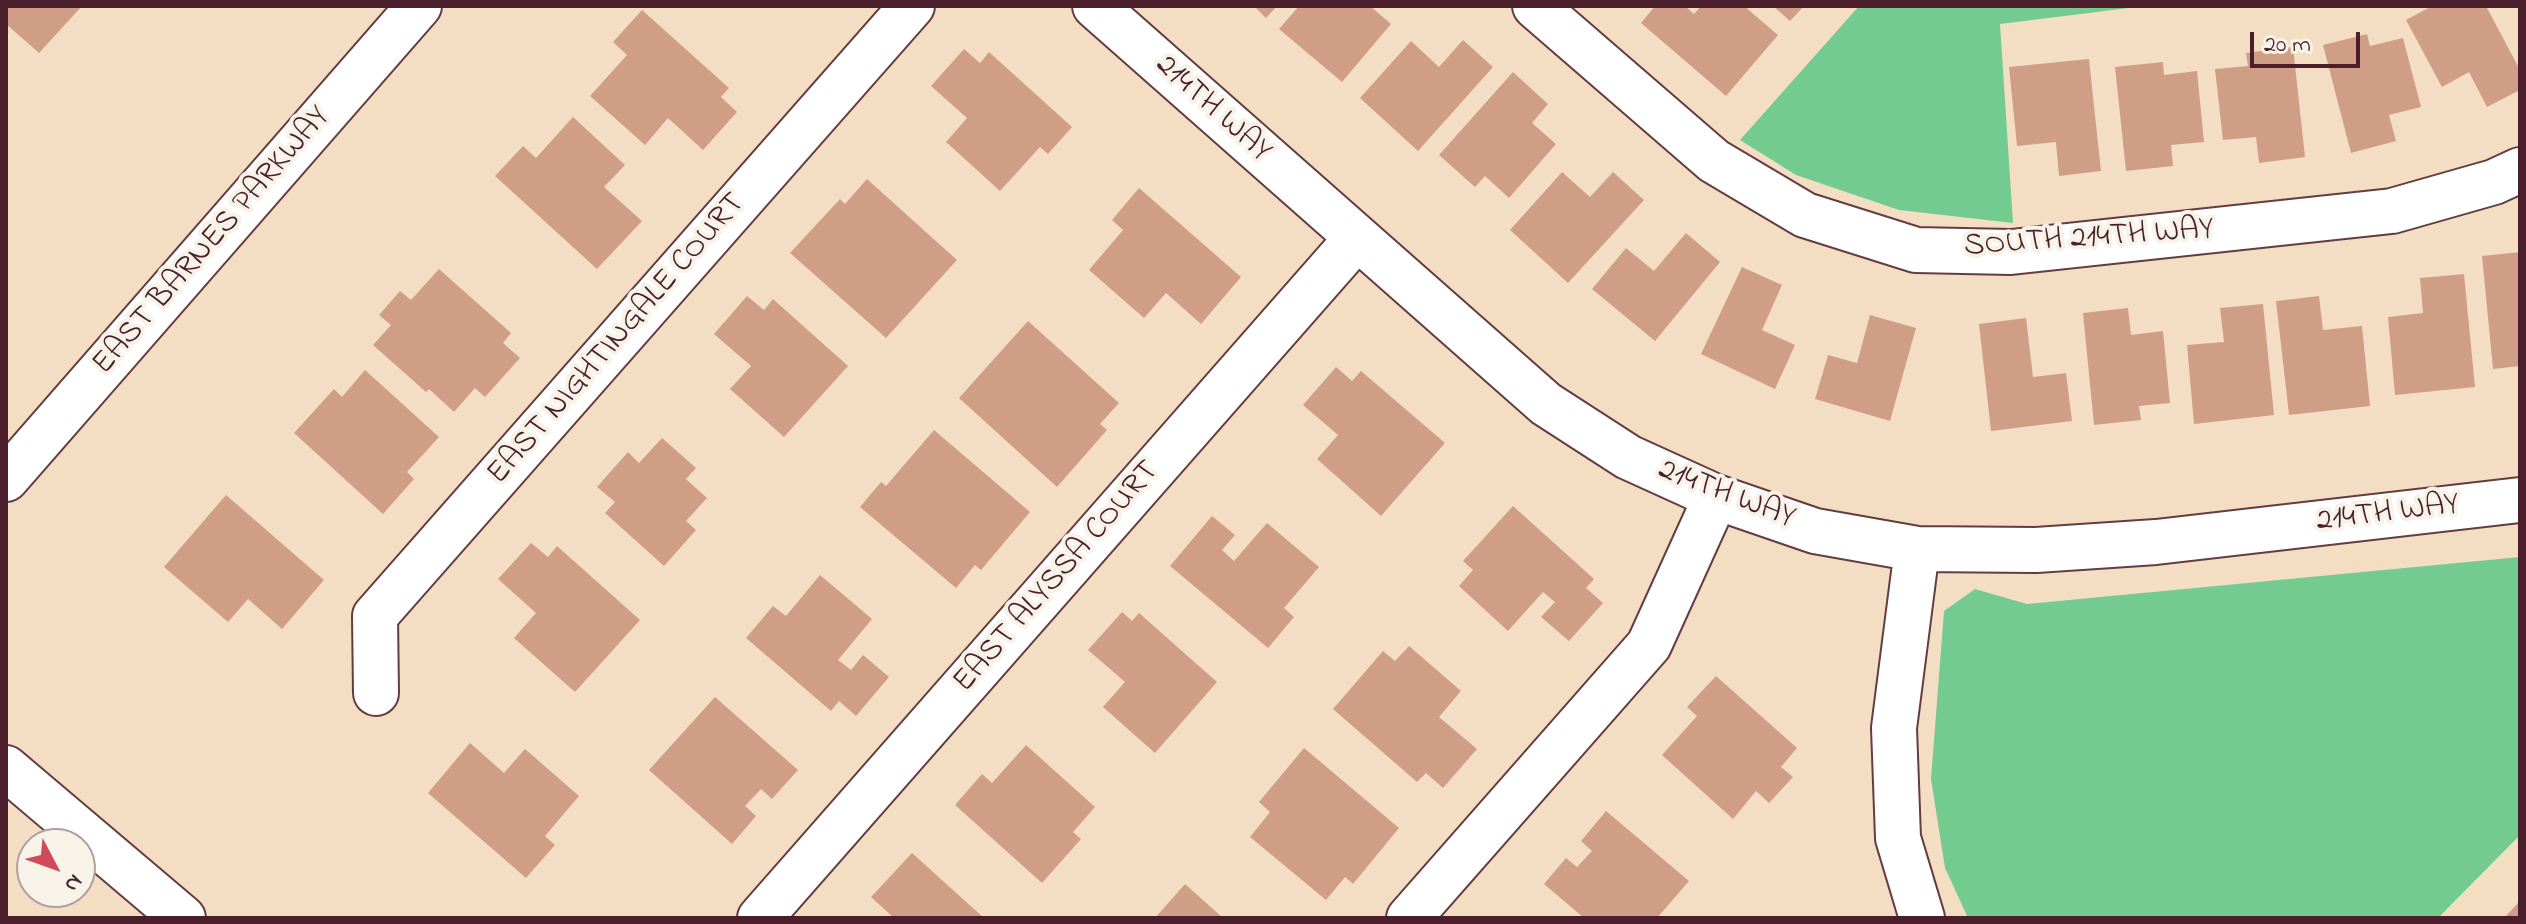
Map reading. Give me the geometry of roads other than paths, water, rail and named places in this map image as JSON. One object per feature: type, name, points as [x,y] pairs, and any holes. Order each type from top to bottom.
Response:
[{"type":"street","name":"EAST BARNES PARKWAY","points":[[6,479],[419,6]]},
{"type":"street","name":"EAST NIGHTINGALE COURT","points":[[376,693],[375,616],[912,6]]},
{"type":"street","name":"214TH WAY","points":[[1095,6],[1546,404],[1628,457],[1716,497],[1815,531],[1917,549],[2036,550],[2156,542],[2520,500]]},
{"type":"street","name":"SOUTH 214TH WAY","points":[[1543,9],[1714,161],[1805,215],[1916,250],[2011,252],[2392,211],[2494,182],[2520,170]]},
{"type":"street","name":"EAST ALYSSA COURT","points":[[760,918],[1357,238]]},
{"type":"street","points":[[1409,918],[1649,645],[1716,497]]},
{"type":"street","points":[[1917,549],[1894,728],[1898,838],[1922,918]]},
{"type":"street","points":[[6,768],[183,918]]}]
